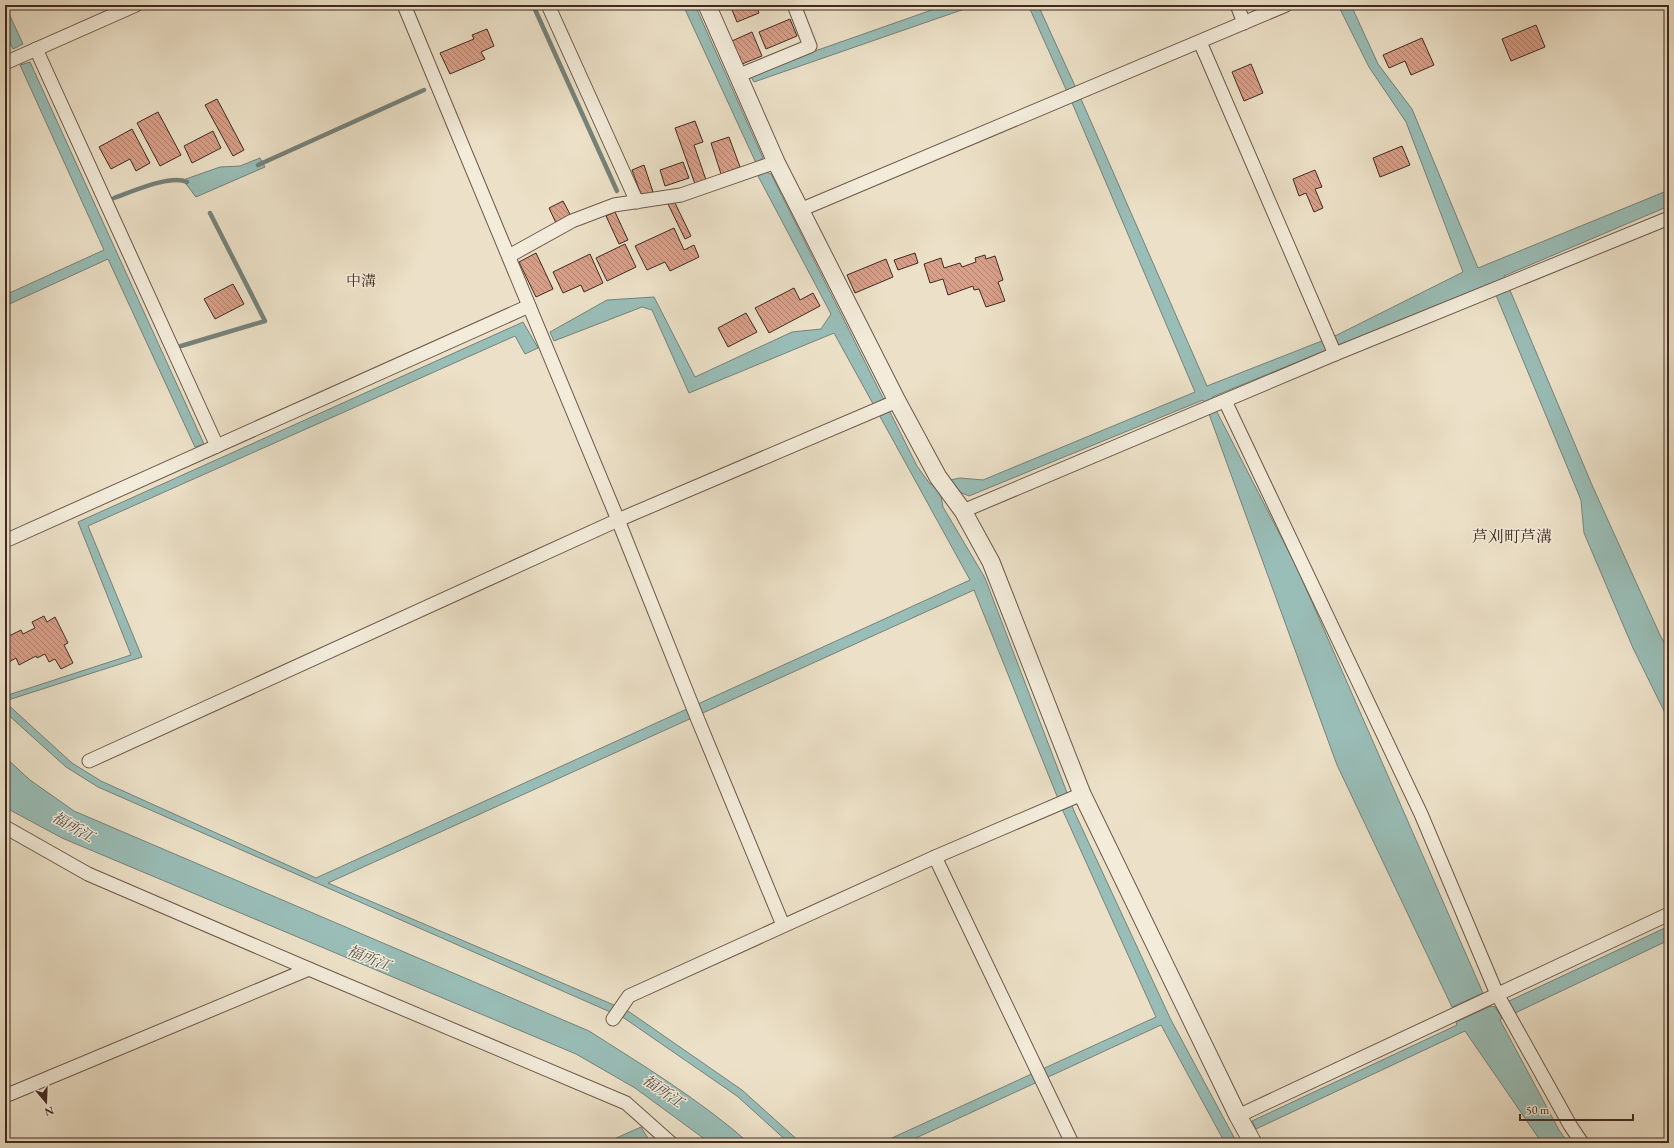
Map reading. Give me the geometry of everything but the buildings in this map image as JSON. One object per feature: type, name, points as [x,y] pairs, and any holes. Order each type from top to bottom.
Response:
[{"type":"street","points":[[5,63],[136,5]]},
{"type":"street","points":[[404,5],[618,520],[691,703],[783,925]]},
{"type":"street","points":[[548,5],[637,202]]},
{"type":"street","points":[[707,5],[776,162],[800,210],[938,477],[963,511],[991,562],[1082,794],[1238,1116],[1253,1143]]},
{"type":"street","points":[[737,76],[810,46],[794,5]]},
{"type":"street","points":[[1237,5],[1244,23]]},
{"type":"street","points":[[800,210],[1286,5]]},
{"type":"street","points":[[1200,42],[1335,354]]},
{"type":"street","points":[[36,49],[217,446]]},
{"type":"street","points":[[508,256],[572,221],[614,206],[681,195],[776,162]]},
{"type":"street","points":[[963,511],[1335,354],[1669,218]]},
{"type":"street","points":[[5,541],[529,306]]},
{"type":"street","points":[[89,761],[618,520],[897,400]]},
{"type":"street","points":[[1221,403],[1421,814],[1492,997],[1582,1143]]},
{"type":"street","points":[[614,1019],[629,996],[935,857],[1053,805],[1082,794]]},
{"type":"street","points":[[5,827],[88,874],[626,1103],[671,1143]]},
{"type":"street","points":[[935,857],[1072,1143]]},
{"type":"street","points":[[1238,1116],[1669,914]]},
{"type":"street","points":[[5,1096],[309,969]]},
{"type":"water","points":[[5,5],[23,44],[13,49],[5,32]]},
{"type":"water","points":[[683,5],[695,5],[763,158],[756,163]]},
{"type":"water","points":[[946,5],[976,5],[754,82],[751,77],[815,51]]},
{"type":"water","points":[[1023,5],[1038,5],[1207,386],[1337,335],[1463,272],[1406,122],[1369,67],[1338,5],[1351,5],[1378,64],[1412,109],[1478,268],[1669,190],[1669,206],[1504,276],[1592,485],[1660,635],[1669,651],[1669,721],[1633,648],[1584,533],[1581,500],[1491,283],[1212,397],[1217,412],[1297,568],[1483,993],[1452,1007],[1337,765],[1203,400],[969,496],[957,491],[941,496],[943,507],[985,578],[1074,811],[1171,1020],[1237,1143],[1225,1143],[1161,1025],[905,1143],[881,1143],[1156,1017],[1063,811],[974,590],[328,883],[628,1011],[742,1090],[801,1143],[789,1143],[737,1096],[624,1018],[98,787],[66,767],[5,712],[5,702],[72,763],[101,781],[316,878],[970,580],[834,333],[689,393],[652,310],[642,307],[554,341],[550,332],[607,300],[654,297],[695,377],[792,332],[821,329],[831,314],[758,176],[766,172],[771,174],[917,466],[930,484],[960,478],[983,480],[1195,392],[1073,105],[1030,9]]},
{"type":"water","points":[[30,62],[204,444],[195,447],[108,259],[5,306],[5,295],[104,250],[20,65]]},
{"type":"water","points":[[260,158],[265,167],[196,197],[183,180],[220,167],[240,166]]},
{"type":"water","points":[[523,322],[538,348],[525,354],[515,336],[88,526],[142,657],[5,701],[5,696],[131,655],[78,522]]},
{"type":"water","name":"福所江","points":[[5,757],[30,780],[74,811],[589,1031],[651,1070],[711,1112],[749,1143],[710,1143],[635,1088],[576,1054],[62,838],[10,810],[5,805]]},
{"type":"water","points":[[1669,926],[1669,940],[1513,1014],[1507,1002]]},
{"type":"water","points":[[1491,1006],[1495,1007],[1502,1018],[1500,1020],[1559,1130],[1568,1143],[1542,1143],[1465,1031],[1256,1129],[1252,1121],[1457,1025],[1456,1022]]},
{"type":"water","points":[[641,1127],[649,1140],[641,1143],[605,1143]]},
{"type":"waterway","points":[[533,5],[617,191]]},
{"type":"waterway","points":[[258,165],[424,90]]},
{"type":"waterway","points":[[114,198],[161,182],[171,180],[187,182]]},
{"type":"waterway","points":[[181,346],[265,321],[210,213]]},
{"type":"district","name":"中溝","points":[[361,281]]},
{"type":"district","name":"芦刈町芦溝","points":[[1512,536]]}]
